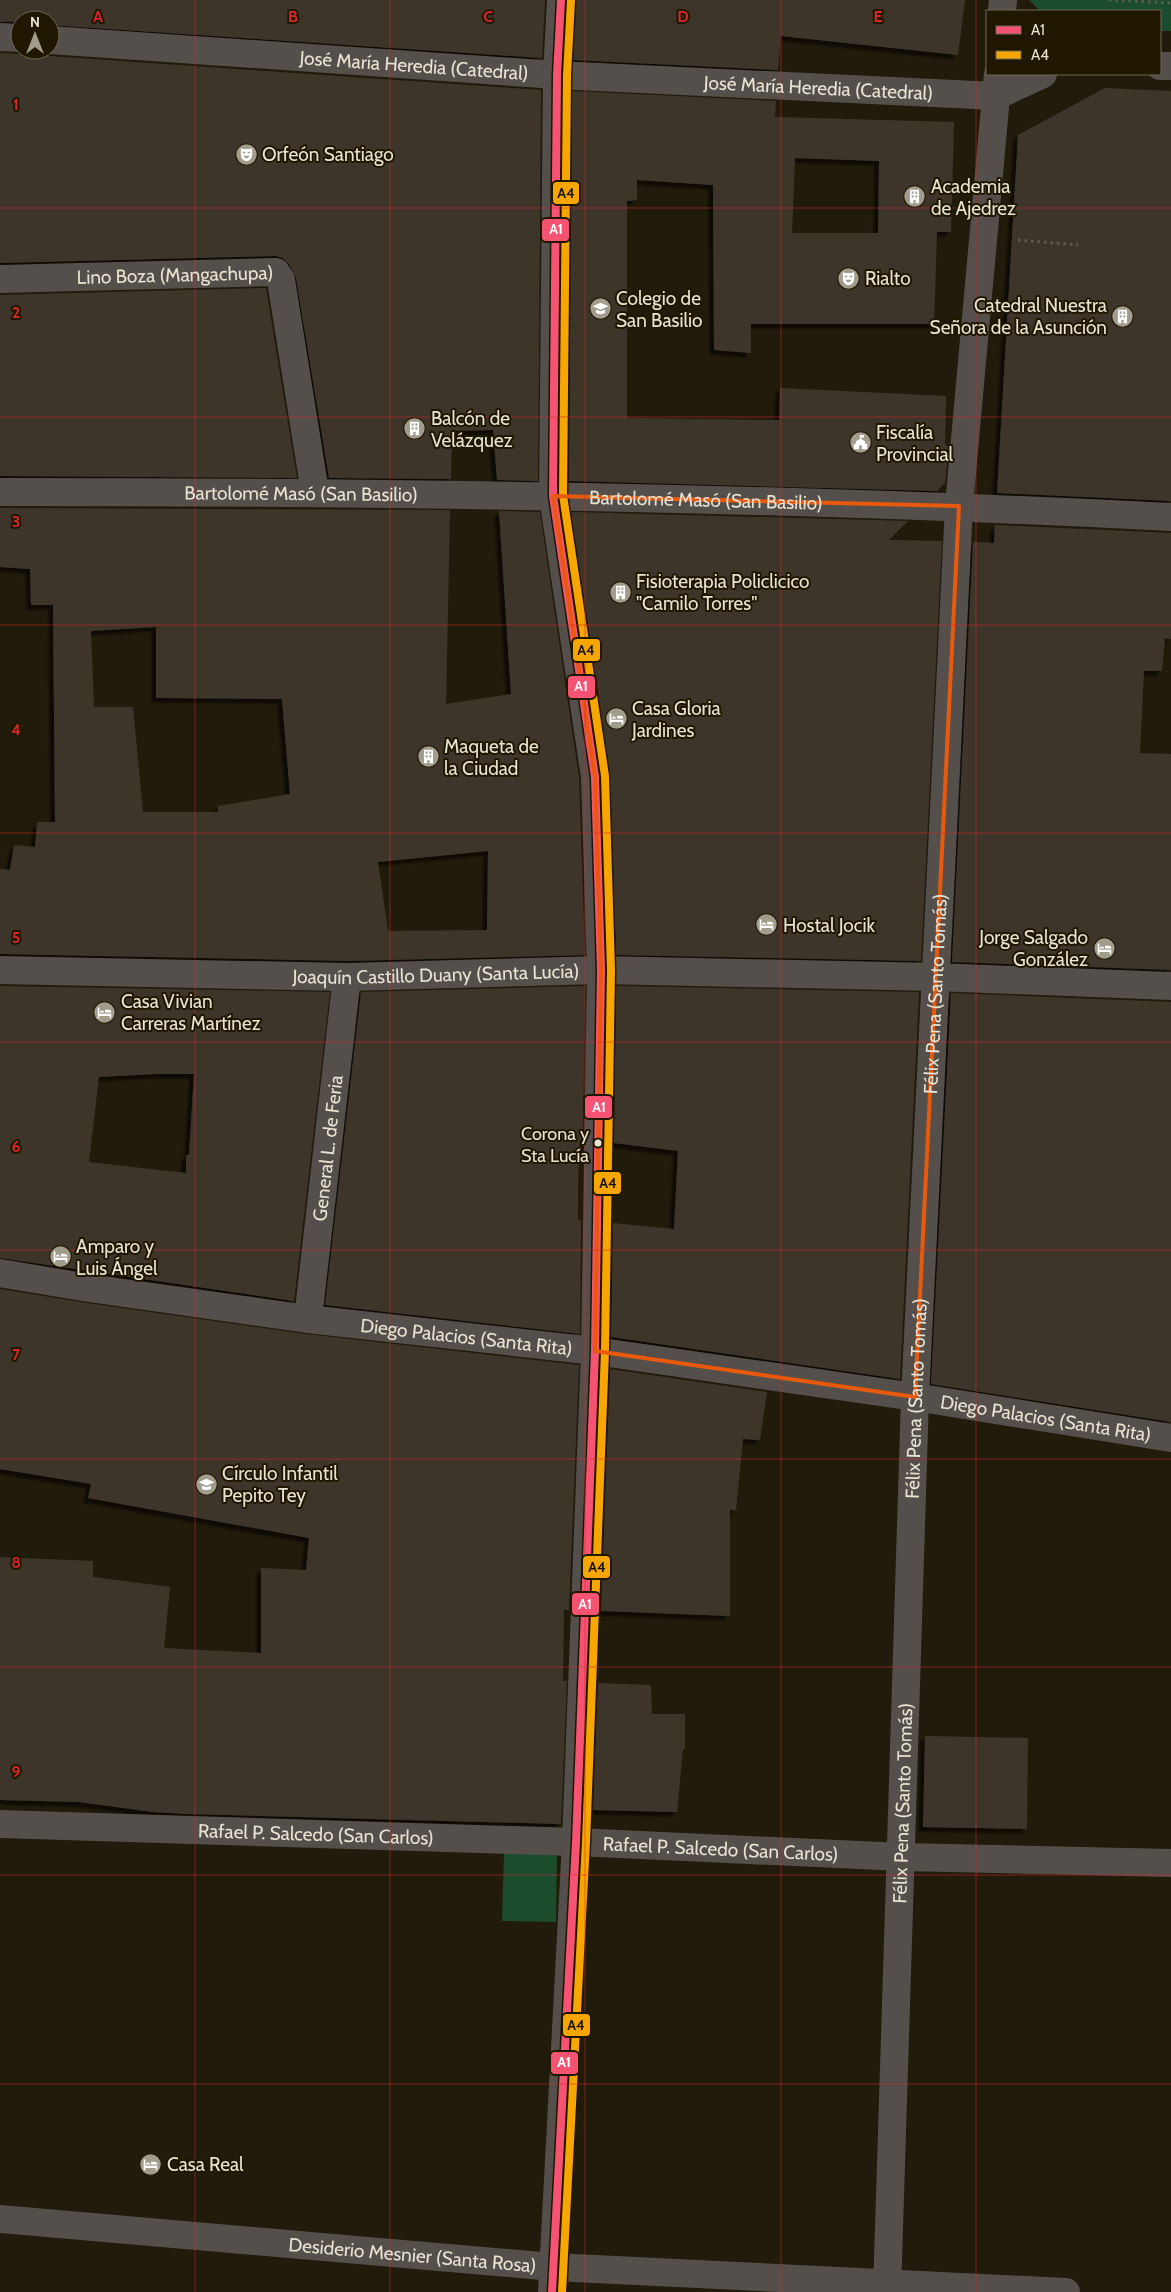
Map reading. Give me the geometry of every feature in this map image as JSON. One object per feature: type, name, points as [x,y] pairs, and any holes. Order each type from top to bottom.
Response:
[{"type":"street","points":[[553,2279],[576,1842],[595,1351],[601,970],[595,777],[553,496],[556,75],[561,0]]},
{"type":"street","name":"José María Heredia (Catedral)","points":[[60,41],[556,75],[997,85],[1039,75]]},
{"type":"street","name":"Félix Pena (Santo Tomás)","points":[[888,2287],[914,1397],[959,506],[997,85]]},
{"type":"street","name":"Lino Boza (Mangachupa)","points":[[0,279],[276,272],[281,280],[315,492]]},
{"type":"street","name":"Bartolomé Masó (San Basilio)","points":[[0,492],[315,492],[553,496],[959,506],[1171,517]]},
{"type":"street","name":"Joaquín Castillo Duany (Santa Lucía)","points":[[0,970],[347,977],[601,970],[936,977],[1171,986]]},
{"type":"street","name":"General L. de Feria","points":[[308,1319],[347,977]]},
{"type":"street","name":"Diego Palacios (Santa Rita)","points":[[0,1272],[89,1288],[308,1319],[595,1351],[914,1397],[1171,1438]]},
{"type":"street","name":"Rafael P. Salcedo (San Carlos)","points":[[0,1824],[576,1842],[902,1857],[1171,1863]]},
{"type":"street","name":"Desiderio Mesnier (Santa Rosa)","points":[[0,2219],[553,2279],[1066,2292]]},
{"type":"path","points":[[1109,0],[1171,4]]},
{"type":"path","points":[[1011,240],[1078,245]]},
{"type":"highlighted area","points":[[553,496],[959,506],[915,1397],[595,1351],[601,970],[595,777]]},
{"type":"green space","points":[[1029,0],[1171,0],[1171,31],[1161,31],[1161,10],[1039,10]]},
{"type":"green space","points":[[504,1853],[557,1854],[556,1922],[502,1921]]},
{"type":"building","points":[[0,0],[545,0],[542,58],[60,26],[60,10],[10,10],[10,22],[0,22]]},
{"type":"building","points":[[576,0],[965,0],[958,55],[781,36],[778,70],[573,60]]},
{"type":"building","points":[[0,53],[10,54],[10,60],[60,60],[60,57],[541,90],[538,481],[497,480],[493,430],[452,431],[451,479],[329,478],[296,278],[289,264],[283,258],[276,256],[0,263]]},
{"type":"building","points":[[1105,88],[1171,91],[1171,501],[997,493],[1018,135]]},
{"type":"building","points":[[572,91],[776,101],[775,117],[954,122],[951,232],[937,232],[934,324],[751,324],[751,353],[714,350],[713,185],[637,180],[637,200],[627,201],[627,418],[779,420],[780,388],[946,396],[945,445],[949,446],[945,483],[937,491],[569,481]],"holes":[[[795,158],[879,161],[878,233],[792,233]]]},
{"type":"building","points":[[266,288],[297,478],[0,476],[0,295]]},
{"type":"building","points":[[0,508],[450,510],[446,704],[511,694],[499,511],[540,512],[579,778],[585,955],[347,961],[0,954],[0,869],[10,870],[14,845],[35,847],[37,822],[55,822],[53,605],[31,605],[30,569],[0,567]],"holes":[[[156,627],[156,698],[282,699],[290,794],[218,806],[218,812],[143,812],[133,707],[94,707],[91,631]],[[488,851],[487,930],[388,931],[378,862]]]},
{"type":"building","points":[[571,512],[908,521],[889,540],[942,541],[921,961],[616,955],[610,775]]},
{"type":"building","points":[[995,525],[1171,533],[1171,639],[1165,638],[1162,671],[1144,671],[1140,753],[1171,754],[1171,970],[952,962],[973,542],[994,543]]},
{"type":"building","points":[[0,986],[330,992],[294,1301],[0,1258]],"holes":[[[194,1074],[189,1155],[186,1155],[186,1173],[89,1162],[99,1077]]]},
{"type":"building","points":[[585,986],[583,1139],[580,1139],[578,1180],[578,1220],[581,1220],[580,1334],[325,1305],[361,992]]},
{"type":"building","points":[[616,986],[919,992],[900,1379],[611,1337],[613,1223],[674,1229],[678,1151],[614,1143]]},
{"type":"building","points":[[951,993],[1171,1002],[1171,1422],[931,1384]]},
{"type":"building","points":[[0,1289],[306,1334],[579,1365],[569,1610],[564,1610],[563,1681],[567,1681],[561,1824],[187,1814],[153,1812],[79,1802],[0,1800],[0,1557],[93,1561],[93,1577],[170,1587],[164,1648],[261,1653],[261,1568],[306,1570],[309,1538],[88,1498],[91,1484],[0,1469]]},
{"type":"building","points":[[610,1369],[767,1392],[760,1440],[743,1439],[736,1510],[730,1510],[730,1616],[601,1611]]},
{"type":"building","points":[[598,1683],[651,1685],[652,1714],[685,1714],[685,1749],[683,1749],[677,1812],[593,1810]]},
{"type":"building","points":[[925,1736],[1028,1738],[1027,1829],[923,1827]]},
{"type":"transit line","name":"A1","points":[[552,2292],[576,1842],[595,1351],[601,970],[595,777],[553,496],[557,75],[561,0]]},
{"type":"transit line","name":"A4","points":[[562,2292],[586,1842],[605,1351],[611,970],[605,776],[563,495],[567,75],[571,1]]},
{"type":"place","name":"Orfeón Santiago","points":[[246,154]]},
{"type":"place","name":"Academia de Ajedrez","points":[[915,197]]},
{"type":"place","name":"Rialto","points":[[849,278]]},
{"type":"place","name":"Colegio de San Basilio","points":[[600,309]]},
{"type":"place","name":"Catedral Nuestra Señora de la Asunción","points":[[1123,316]]},
{"type":"place","name":"Balcón de Velázquez","points":[[415,429]]},
{"type":"place","name":"Fiscalía Provincial","points":[[860,443]]},
{"type":"place","name":"Fisioterapia Policlicico \"Camilo Torres\"","points":[[620,592]]},
{"type":"place","name":"Casa Gloria Jardines","points":[[616,719]]},
{"type":"place","name":"Maqueta de la Ciudad","points":[[428,757]]},
{"type":"place","name":"Hostal Jocik","points":[[767,925]]},
{"type":"place","name":"Jorge Salgado González","points":[[1104,948]]},
{"type":"place","name":"Casa Vivian Carreras Martínez","points":[[105,1012]]},
{"type":"place","name":"Corona y Sta Lucía","points":[[598,1143]]},
{"type":"place","name":"Amparo y Luis Ángel","points":[[60,1257]]},
{"type":"place","name":"Círculo Infantil Pepito Tey","points":[[206,1484]]},
{"type":"place","name":"Casa Real","points":[[151,2164]]}]
